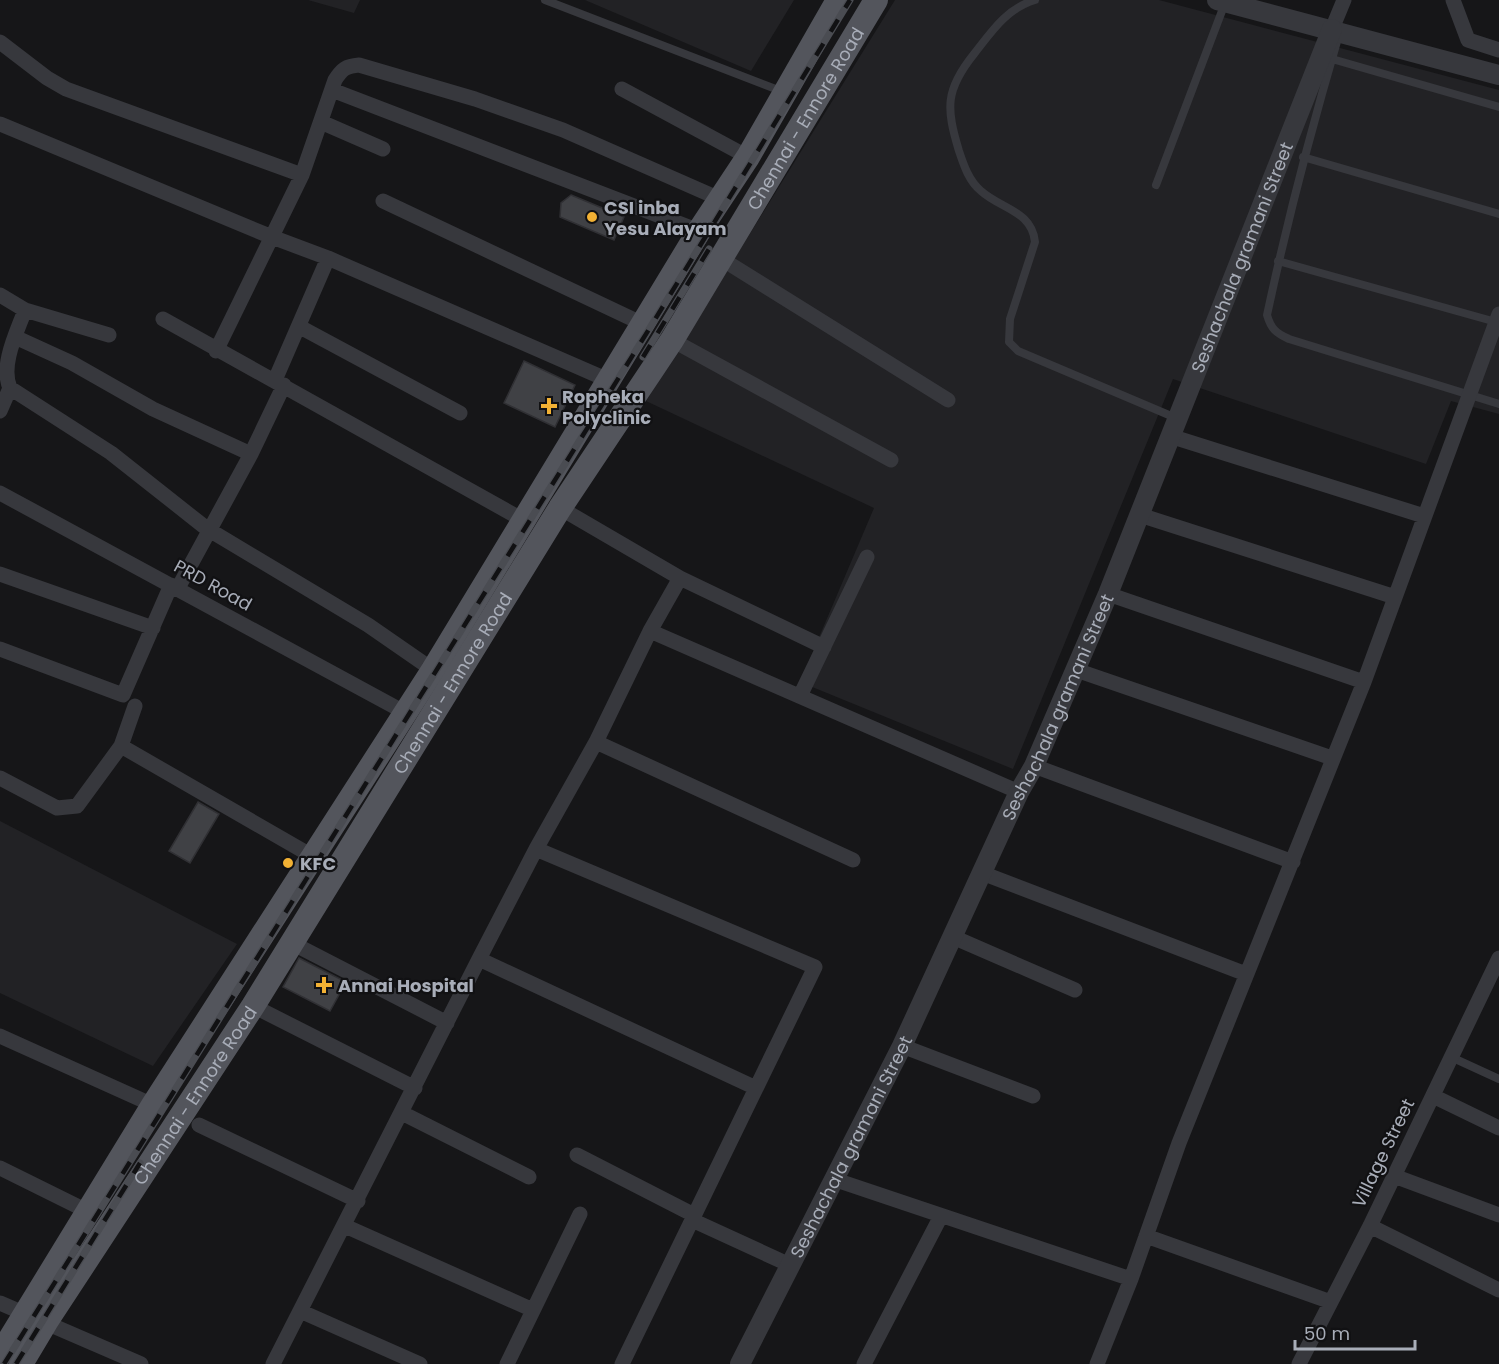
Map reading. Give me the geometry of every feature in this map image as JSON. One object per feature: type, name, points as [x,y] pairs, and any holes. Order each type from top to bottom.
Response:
[{"type":"main road","name":"Chennai - Ennore Road","points":[[21,1364],[35,1318],[87,1211],[433,670],[699,231],[748,157],[838,0]]},
{"type":"main road","name":"Chennai - Ennore Road","points":[[0,1355],[35,1318],[252,1006],[560,508],[672,340],[876,0]]},
{"type":"street","points":[[1336,31],[1344,0]]},
{"type":"street","points":[[1453,0],[1468,40],[1499,50]]},
{"type":"street","points":[[1221,1],[1499,75]]},
{"type":"street","name":"Seshachala gramani Street","points":[[740,1364],[902,1046],[1019,792],[1034,766],[1108,594],[1336,31]]},
{"type":"street","points":[[0,42],[47,78],[66,89],[302,174]]},
{"type":"street","points":[[216,351],[302,174],[332,90],[343,68],[359,65],[475,99],[563,130],[720,199]]},
{"type":"street","points":[[622,89],[748,157]]},
{"type":"street","points":[[332,90],[699,231]]},
{"type":"street","points":[[321,122],[383,149]]},
{"type":"street","points":[[0,124],[328,258],[608,380]]},
{"type":"street","points":[[383,201],[643,324]]},
{"type":"street","points":[[0,649],[123,695],[174,586],[210,530],[251,454],[328,258]]},
{"type":"street","points":[[720,258],[948,400]]},
{"type":"street","points":[[0,295],[25,310],[109,335]]},
{"type":"street","points":[[25,310],[5,367],[4,378],[10,388],[111,453],[210,530],[368,625],[433,670]]},
{"type":"street","points":[[1096,1364],[1131,1279],[1246,974],[1364,682],[1497,318]]},
{"type":"street","points":[[163,319],[216,351],[280,383],[525,520]]},
{"type":"street","points":[[300,327],[460,413]]},
{"type":"street","points":[[15,337],[72,363],[153,408],[251,454]]},
{"type":"street","points":[[672,340],[891,460]]},
{"type":"street","points":[[0,411],[10,388]]},
{"type":"street","points":[[1174,427],[1424,516]]},
{"type":"street","name":"PRD Road","points":[[0,493],[406,713]]},
{"type":"street","points":[[560,508],[680,578],[824,647]]},
{"type":"street","points":[[1140,515],[1395,597]]},
{"type":"street","points":[[800,696],[867,557]]},
{"type":"street","points":[[0,574],[153,628]]},
{"type":"street","points":[[273,1364],[358,1201],[479,959],[536,849],[596,742],[650,631],[680,578]]},
{"type":"street","points":[[1108,594],[1364,682]]},
{"type":"street","points":[[650,631],[1019,792]]},
{"type":"street","points":[[1076,670],[1332,758]]},
{"type":"street","points":[[0,778],[57,808],[69,809],[77,806],[121,746],[135,706]]},
{"type":"street","points":[[596,742],[853,860]]},
{"type":"street","points":[[121,746],[312,856]]},
{"type":"street","points":[[1034,766],[1293,862]]},
{"type":"street","points":[[536,849],[815,967],[622,1364]]},
{"type":"street","points":[[982,873],[1246,974]]},
{"type":"street","points":[[953,937],[1075,990]]},
{"type":"street","points":[[290,942],[447,1023]]},
{"type":"street","name":"Village Street","points":[[1299,1364],[1370,1226],[1499,958]]},
{"type":"street","points":[[479,959],[756,1088]]},
{"type":"street","points":[[252,1006],[415,1088]]},
{"type":"street","points":[[0,1036],[153,1105]]},
{"type":"street","points":[[902,1046],[1034,1096]]},
{"type":"street","points":[[1432,1096],[1499,1128]]},
{"type":"street","points":[[402,1113],[529,1177]]},
{"type":"street","points":[[199,1125],[358,1201]]},
{"type":"street","points":[[577,1155],[693,1217],[790,1265]]},
{"type":"street","points":[[0,1168],[87,1211]]},
{"type":"street","points":[[1394,1176],[1499,1215]]},
{"type":"street","points":[[834,1179],[1131,1279]]},
{"type":"street","points":[[507,1364],[580,1214]]},
{"type":"street","points":[[864,1364],[941,1216]]},
{"type":"street","points":[[345,1226],[533,1310]]},
{"type":"street","points":[[1370,1226],[1499,1290]]},
{"type":"street","points":[[1146,1236],[1331,1302]]},
{"type":"street","points":[[0,1303],[141,1364]]},
{"type":"street","points":[[300,1311],[420,1364]]},
{"type":"lane","points":[[545,0],[785,93]]},
{"type":"lane","points":[[1035,0],[1016,8],[1003,17],[960,72],[950,101],[949,118],[970,178],[981,191],[1026,220],[1034,229],[1035,242],[1010,319],[1009,342],[1018,351],[1174,427]]},
{"type":"lane","points":[[1156,185],[1221,1]]},
{"type":"lane","points":[[1336,31],[1332,60],[1304,157],[1267,315],[1275,333],[1499,404]]},
{"type":"lane","points":[[1332,60],[1499,107]]},
{"type":"lane","points":[[1304,157],[1499,214]]},
{"type":"lane","points":[[1278,261],[1497,318]]},
{"type":"lane","points":[[1451,1057],[1499,1079]]},
{"type":"shaded area","points":[[308,0],[360,0],[354,13]]},
{"type":"shaded area","points":[[585,0],[794,0],[751,71]]},
{"type":"shaded area","points":[[895,0],[1159,0],[1499,90],[1499,414],[1451,401],[1426,464],[1173,379],[1013,769],[800,682],[874,508],[646,401]]},
{"type":"shaded area","points":[[0,821],[237,944],[153,1066],[0,993]]},
{"type":"building","name":"CSI inba Yesu Alayam","points":[[571,195],[624,217],[614,240],[560,217],[561,203]]},
{"type":"building","points":[[524,361],[575,385],[555,427],[504,403]]},
{"type":"building","points":[[198,802],[219,814],[190,863],[169,851]]},
{"type":"building","points":[[299,958],[346,982],[330,1011],[283,987]]},
{"type":"railway","points":[[4,1364],[651,326],[850,0]]},
{"type":"railway","points":[[643,357],[709,249]]},
{"type":"railway","points":[[16,1364],[140,1163]]},
{"type":"place","name":"CSI inba Yesu Alayam","points":[[592,217]]},
{"type":"place","name":"Ropheka Polyclinic","points":[[549,406]]},
{"type":"place","name":"KFC","points":[[288,863]]},
{"type":"place","name":"Annai Hospital","points":[[324,985]]}]
